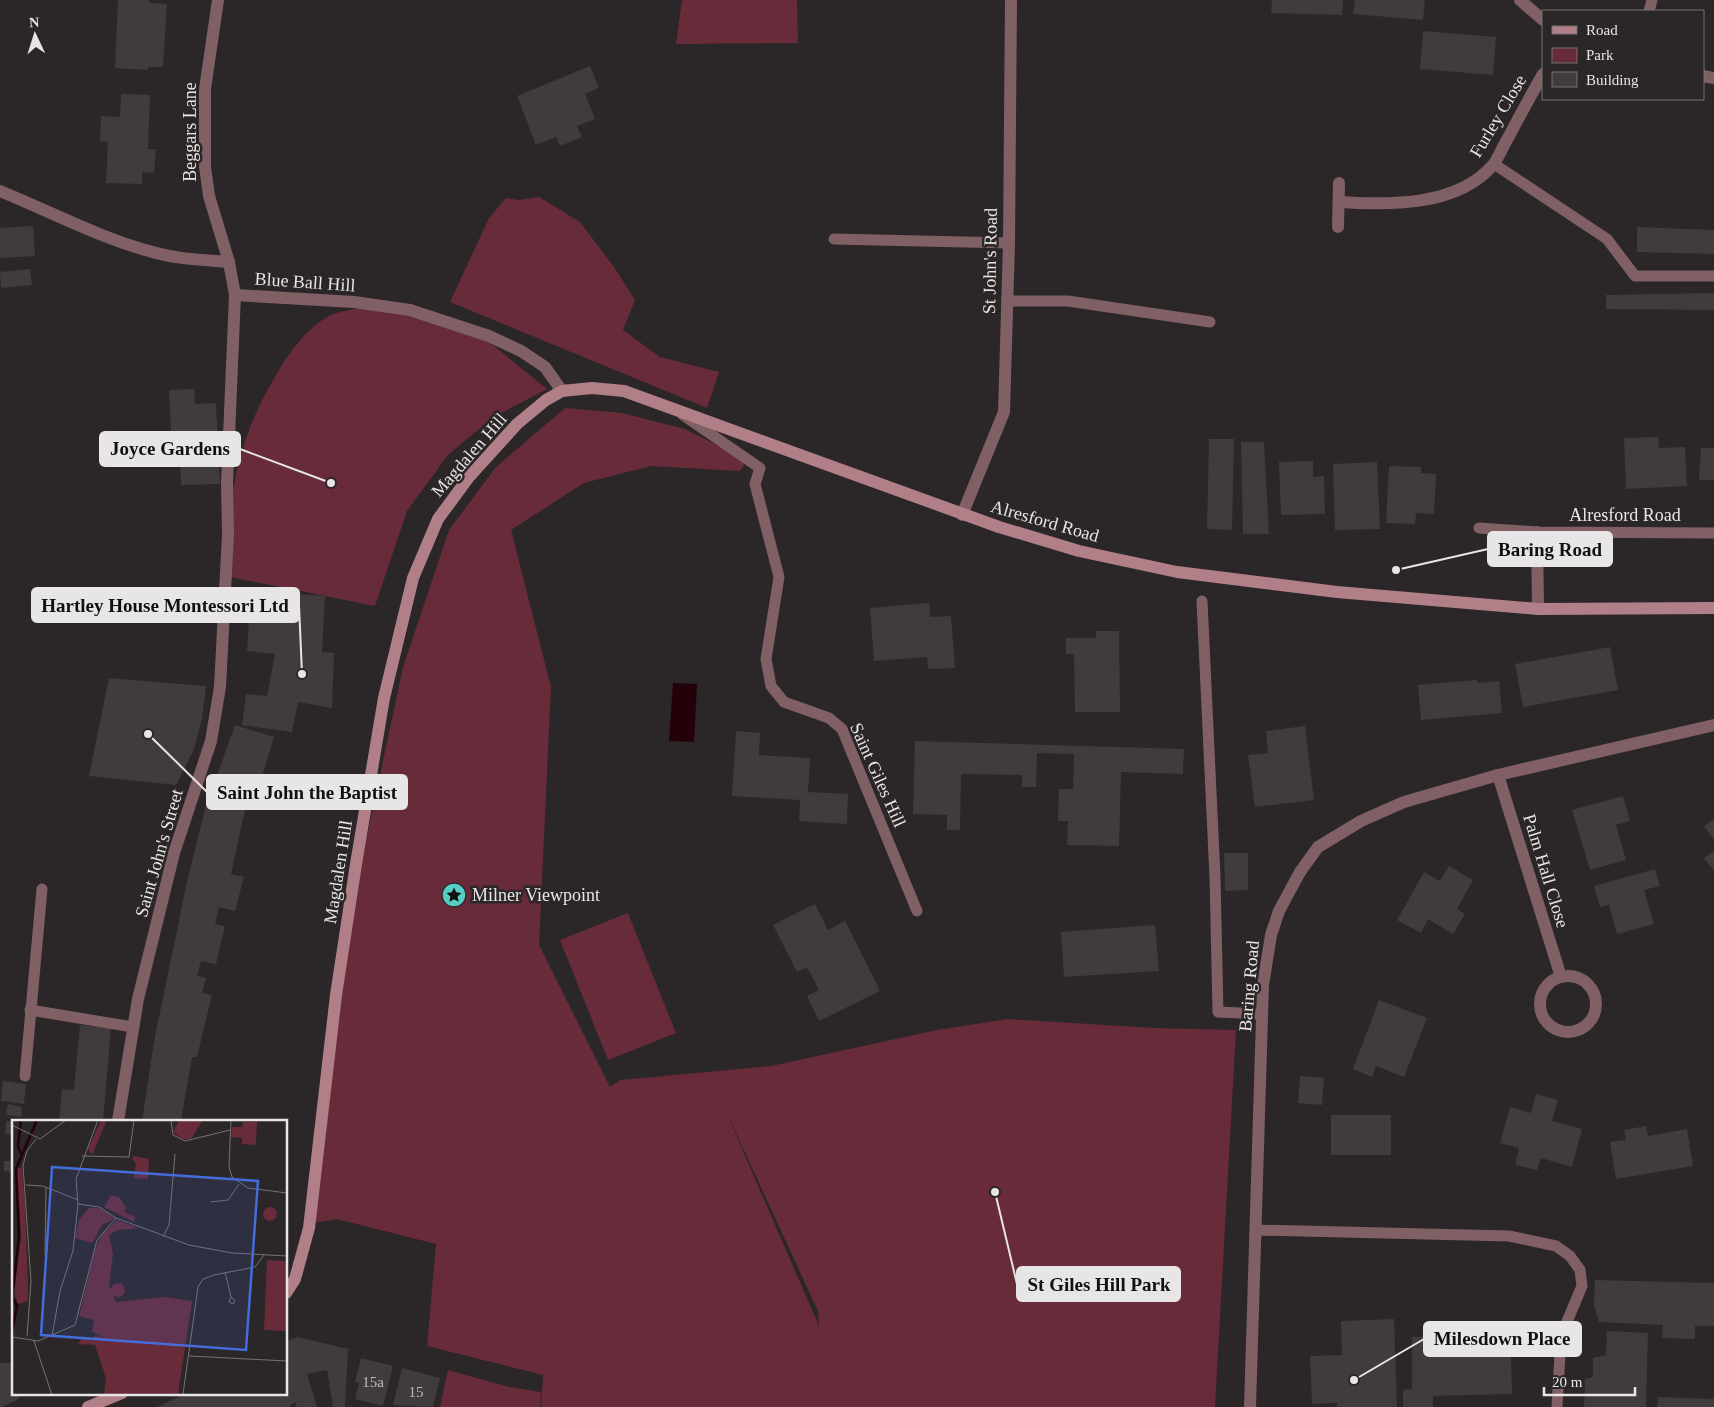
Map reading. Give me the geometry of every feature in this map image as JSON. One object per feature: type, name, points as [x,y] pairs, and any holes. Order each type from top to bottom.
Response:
[{"type":"main road","name":"Alresford Road","points":[[562,391],[592,388],[624,391],[962,514],[1079,551],[1177,572],[1327,592],[1538,609],[1714,608]]},
{"type":"main road","name":"Magdalen Hill","points":[[288,1290],[295,1279],[308,1228],[336,995],[356,864],[384,698],[413,578],[438,520],[469,477],[517,424],[546,400],[562,391]]},
{"type":"main road","points":[[93,1401],[118,1394]]},
{"type":"street","name":"Beggars Lane","points":[[218,0],[205,89],[205,167],[209,196],[229,262]]},
{"type":"street","name":"St John's Road","points":[[962,514],[1004,412],[1009,243],[1011,0]]},
{"type":"street","points":[[1520,0],[1542,19]]},
{"type":"street","name":"Furley Close","points":[[1339,202],[1392,205],[1440,196],[1481,176],[1494,164],[1542,76]]},
{"type":"street","points":[[1338,227],[1339,183]]},
{"type":"street","points":[[0,191],[100,234],[150,252],[229,262]]},
{"type":"street","name":"Blue Ball Hill","points":[[229,262],[235,295],[354,302],[410,310],[489,336],[521,351],[545,367],[562,391]]},
{"type":"street","name":"Saint John's Street","points":[[118,1120],[133,1027],[174,853],[211,741],[220,687],[228,534],[227,483],[235,295]]},
{"type":"street","points":[[1537,532],[1538,609]]},
{"type":"street","name":"Baring Road","points":[[1250,1407],[1263,985],[1271,935],[1279,911],[1300,872],[1318,847],[1361,821],[1404,802],[1498,775],[1714,725]]},
{"type":"street","name":"Palm Hall Close","points":[[1498,775],[1561,977]]},
{"type":"street","points":[[1570,976],[1584,981],[1592,988],[1596,997],[1595,1014],[1586,1027],[1580,1031],[1560,1032],[1542,1017],[1540,1006],[1542,994],[1551,982],[1561,977],[1570,976]]},
{"type":"lane","points":[[1494,164],[1607,239],[1635,276],[1714,276]]},
{"type":"lane","points":[[834,239],[1009,243]]},
{"type":"lane","points":[[1006,301],[1068,301],[1210,322]]},
{"type":"lane","name":"Saint Giles Hill","points":[[674,409],[760,468],[755,484],[779,577],[766,659],[771,686],[784,702],[829,718],[842,728],[917,911]]},
{"type":"lane","name":"Alresford Road","points":[[1479,528],[1537,532],[1714,533]]},
{"type":"lane","points":[[1202,601],[1215,878],[1218,1012],[1262,1014]]},
{"type":"lane","points":[[25,1076],[42,889]]},
{"type":"lane","points":[[30,1010],[133,1027]]},
{"type":"lane","points":[[1256,1230],[1509,1236],[1556,1246],[1570,1256],[1580,1270],[1582,1286],[1561,1336],[1557,1407]]},
{"type":"green space","points":[[682,0],[797,0],[798,43],[676,44]]},
{"type":"green space","points":[[539,197],[580,222],[614,267],[635,300],[623,330],[660,357],[719,372],[707,408],[450,302],[489,218],[506,198],[518,200]]},
{"type":"green space","points":[[364,307],[409,314],[488,341],[547,389],[492,418],[448,455],[407,511],[375,606],[225,576],[229,520],[237,469],[244,444],[264,395],[288,355],[313,327],[331,315]]},
{"type":"green space","points":[[565,408],[622,413],[685,429],[747,460],[740,471],[651,466],[584,483],[511,530],[551,687],[539,945],[610,1087],[620,1080],[771,1066],[937,1030],[1008,1019],[1154,1028],[1236,1030],[1215,1407],[541,1407],[543,1375],[427,1346],[436,1244],[337,1219],[308,1224],[360,869],[403,667],[449,530],[496,467]],"holes":[[[723,1105],[818,1311],[819,1326]]]},
{"type":"green space","points":[[628,913],[676,1033],[608,1060],[560,940]]},
{"type":"green space","points":[[448,1370],[509,1387],[541,1392],[540,1407],[440,1407]]},
{"type":"shaded area","points":[[673,683],[697,684],[694,742],[669,741]]},
{"type":"building","points":[[118,0],[149,0],[149,3],[167,4],[163,67],[148,67],[148,70],[115,68]]},
{"type":"building","points":[[1272,0],[1343,0],[1342,15],[1271,13]]},
{"type":"building","points":[[1355,0],[1425,0],[1423,20],[1353,14]]},
{"type":"building","points":[[1423,31],[1496,37],[1493,75],[1420,69]]},
{"type":"building","points":[[590,66],[599,88],[585,94],[595,119],[577,126],[582,137],[560,146],[556,137],[536,145],[517,96]]},
{"type":"building","points":[[121,94],[150,95],[148,149],[156,149],[154,173],[142,172],[142,184],[106,183],[108,142],[100,141],[101,116],[120,117]]},
{"type":"building","points":[[33,226],[35,256],[0,258],[0,228]]},
{"type":"building","points":[[1637,227],[1714,230],[1714,254],[1637,252]]},
{"type":"building","points":[[30,269],[32,285],[1,288],[0,272]]},
{"type":"building","points":[[1714,293],[1714,310],[1606,309],[1606,295]]},
{"type":"building","points":[[194,389],[195,404],[216,403],[220,484],[181,485],[180,451],[161,452],[160,434],[171,433],[169,390]]},
{"type":"building","points":[[1658,437],[1659,448],[1685,447],[1687,486],[1626,489],[1624,438]]},
{"type":"building","points":[[1209,439],[1234,439],[1232,530],[1207,529]]},
{"type":"building","points":[[1241,442],[1264,442],[1269,534],[1243,534]]},
{"type":"building","points":[[1701,448],[1714,448],[1714,480],[1699,480]]},
{"type":"building","points":[[1313,461],[1313,477],[1324,476],[1325,514],[1281,515],[1279,462]]},
{"type":"building","points":[[1377,462],[1380,529],[1335,530],[1333,464]]},
{"type":"building","points":[[1389,466],[1421,467],[1421,473],[1436,474],[1434,514],[1416,513],[1415,524],[1386,523]]},
{"type":"building","points":[[251,591],[325,596],[322,652],[334,653],[332,708],[298,702],[292,732],[242,725],[246,694],[267,696],[275,654],[247,651]]},
{"type":"building","points":[[929,603],[930,617],[951,616],[955,668],[928,669],[927,657],[874,661],[870,608]]},
{"type":"building","points":[[1096,631],[1119,631],[1120,712],[1075,712],[1074,654],[1066,654],[1066,638],[1096,638]]},
{"type":"building","points":[[1610,647],[1618,690],[1523,707],[1515,664]]},
{"type":"building","points":[[109,678],[206,686],[202,719],[194,749],[176,785],[89,776]]},
{"type":"building","points":[[1477,680],[1477,683],[1499,681],[1502,713],[1421,720],[1418,685]]},
{"type":"building","points":[[235,725],[274,737],[263,773],[247,801],[231,874],[244,877],[235,911],[219,907],[215,924],[225,926],[216,964],[201,961],[197,976],[206,978],[202,993],[212,995],[197,1057],[192,1057],[181,1120],[142,1120],[155,1036],[187,882],[205,809]]},
{"type":"building","points":[[1305,726],[1314,800],[1255,807],[1248,755],[1268,753],[1266,731]]},
{"type":"building","points":[[736,731],[760,733],[759,755],[810,758],[808,792],[848,794],[847,824],[799,821],[800,800],[732,796]]},
{"type":"building","points":[[915,741],[1184,749],[1183,774],[1121,772],[1119,846],[1067,845],[1068,821],[1058,821],[1059,789],[1073,789],[1074,754],[1037,753],[1036,787],[1022,787],[1022,775],[961,774],[960,830],[947,830],[947,815],[913,814]]},
{"type":"building","points":[[1623,796],[1630,821],[1616,825],[1626,860],[1590,870],[1572,810]]},
{"type":"building","points":[[1714,819],[1714,840],[1704,826]]},
{"type":"building","points":[[1714,851],[1714,871],[1704,858]]},
{"type":"building","points":[[1224,853],[1248,853],[1248,890],[1225,891]]},
{"type":"building","points":[[1449,866],[1473,880],[1457,909],[1465,914],[1453,934],[1428,919],[1421,933],[1397,920],[1424,872],[1440,881]]},
{"type":"building","points":[[1655,869],[1660,886],[1644,890],[1654,924],[1617,934],[1609,905],[1600,907],[1594,886]]},
{"type":"building","points":[[815,904],[828,930],[845,921],[880,991],[819,1021],[807,996],[819,990],[807,967],[797,972],[773,925]]},
{"type":"building","points":[[1155,925],[1159,971],[1064,977],[1061,932]]},
{"type":"building","points":[[1379,1000],[1427,1018],[1404,1077],[1376,1066],[1372,1077],[1353,1069]]},
{"type":"building","points":[[80,1025],[111,1028],[103,1120],[59,1120],[62,1089],[74,1090]]},
{"type":"building","points":[[1300,1076],[1324,1078],[1322,1105],[1298,1103]]},
{"type":"building","points":[[3,1081],[26,1084],[24,1104],[1,1101]]},
{"type":"building","points":[[1536,1094],[1558,1100],[1552,1121],[1582,1129],[1572,1167],[1541,1158],[1537,1170],[1515,1165],[1519,1148],[1500,1143],[1510,1107],[1531,1113]]},
{"type":"building","points":[[8,1104],[22,1107],[21,1117],[6,1115]]},
{"type":"building","points":[[1331,1115],[1391,1115],[1391,1155],[1331,1155]]},
{"type":"building","points":[[6,1121],[12,1122],[12,1135],[5,1134]]},
{"type":"building","points":[[1646,1126],[1648,1136],[1687,1129],[1693,1166],[1616,1179],[1610,1142],[1626,1140],[1624,1130]]},
{"type":"building","points":[[4,1161],[12,1161],[12,1172],[4,1171]]},
{"type":"building","points":[[1595,1280],[1714,1283],[1714,1326],[1695,1326],[1695,1339],[1662,1338],[1663,1325],[1599,1322],[1594,1305]]},
{"type":"building","points":[[1394,1319],[1397,1407],[1337,1407],[1337,1403],[1312,1404],[1310,1356],[1342,1355],[1341,1321]]},
{"type":"building","points":[[1607,1331],[1648,1333],[1646,1407],[1584,1407],[1585,1379],[1593,1377],[1593,1358],[1606,1355]]},
{"type":"building","points":[[1454,1336],[1454,1356],[1511,1355],[1512,1394],[1433,1396],[1433,1407],[1403,1407],[1403,1390],[1412,1389],[1412,1337]]},
{"type":"building","points":[[298,1337],[348,1349],[345,1407],[333,1407],[327,1370],[307,1374],[317,1407],[297,1407],[295,1402],[290,1405],[291,1407],[157,1407],[185,1394],[288,1394],[288,1340]]},
{"type":"building","points":[[361,1358],[393,1366],[383,1406],[355,1399],[359,1383],[355,1382]]},
{"type":"building","points":[[0,1363],[12,1363],[12,1394],[21,1394],[17,1400],[0,1407]]},
{"type":"building","points":[[402,1368],[440,1378],[433,1407],[393,1405]]},
{"type":"building","points":[[1658,1397],[1714,1399],[1714,1407],[1657,1407]]},
{"type":"place","name":"Joyce Gardens","points":[[331,483]]},
{"type":"place","name":"Baring Road","points":[[1396,570]]},
{"type":"place","name":"Hartley House Montessori Ltd","points":[[302,674]]},
{"type":"place","name":"Saint John the Baptist","points":[[148,734]]},
{"type":"place","name":"Milner Viewpoint","points":[[454,895]]},
{"type":"place","name":"St Giles Hill Park","points":[[995,1192]]},
{"type":"place","name":"Milesdown Place","points":[[1354,1380]]}]
